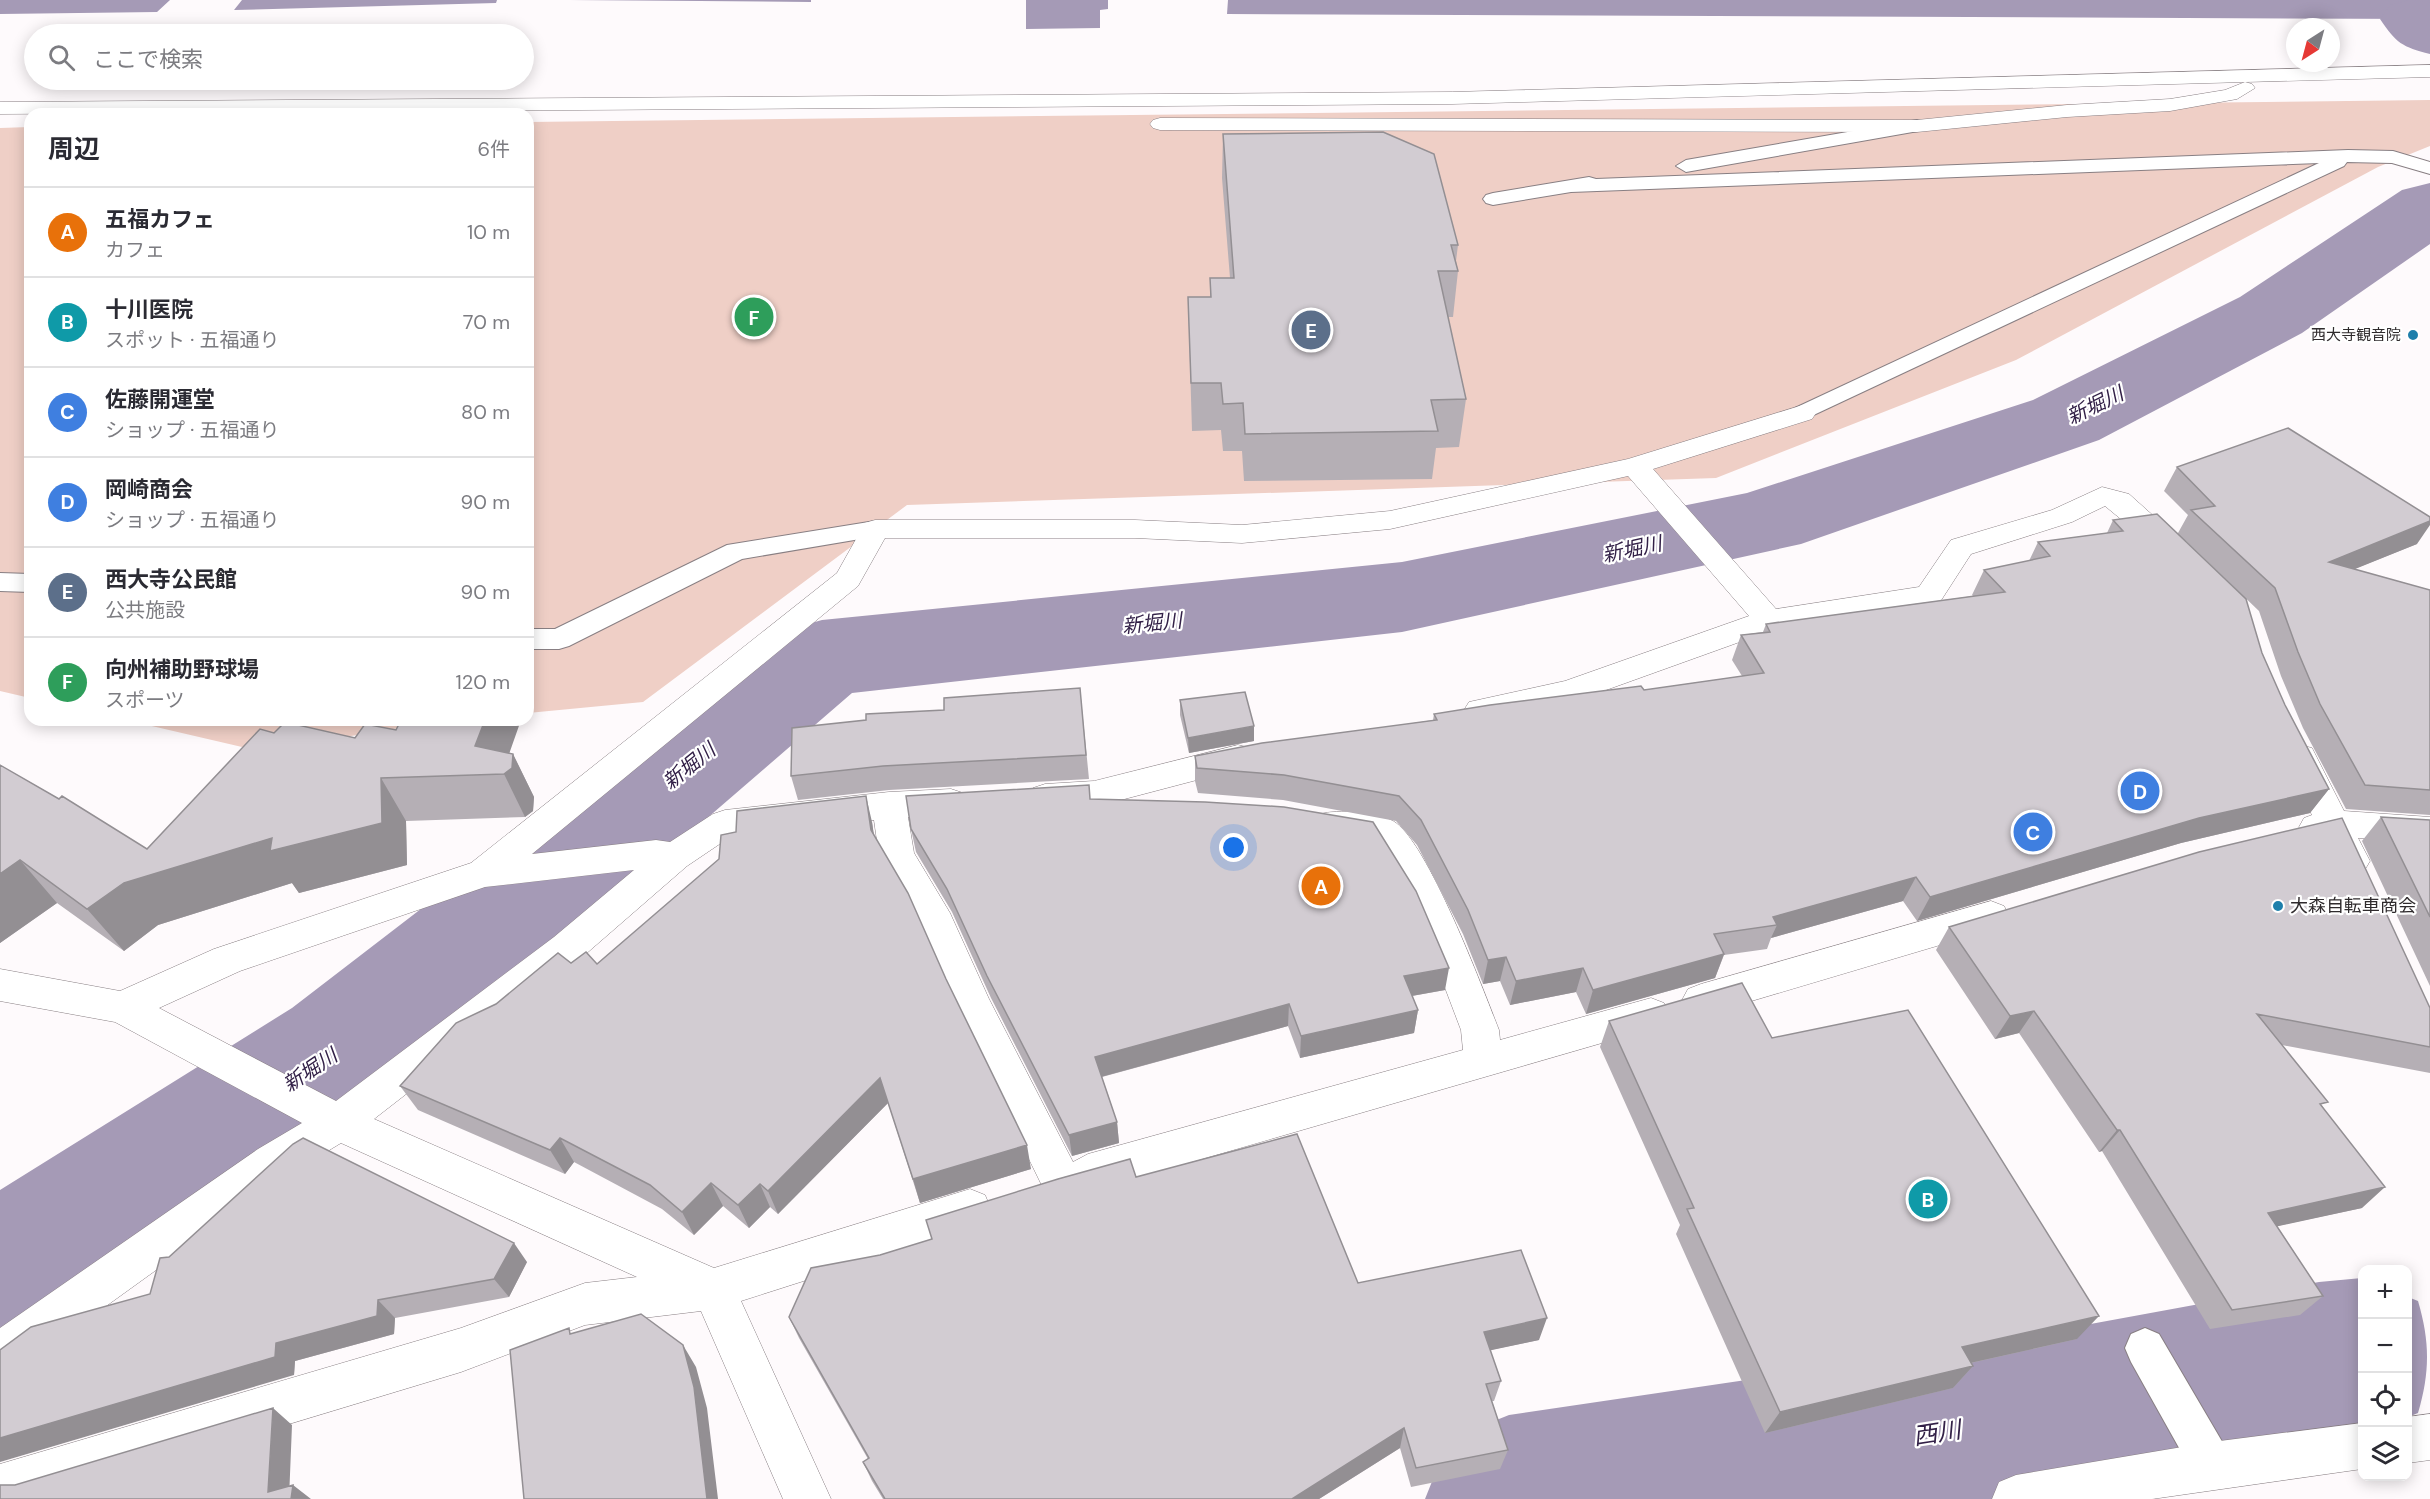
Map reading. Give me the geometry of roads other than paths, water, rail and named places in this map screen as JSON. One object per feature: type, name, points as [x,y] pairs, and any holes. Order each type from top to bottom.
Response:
[{"type":"street","points":[[0,108],[1452,99],[2430,71]]},
{"type":"street","points":[[1142,124],[1917,126],[2079,110],[2170,105],[2230,95],[2277,74]]},
{"type":"street","points":[[484,873],[848,579],[875,529],[1135,529],[1242,534],[1390,520],[1634,466],[1803,413]]},
{"type":"street","points":[[1634,466],[1665,498],[1764,615]]},
{"type":"street","points":[[1455,716],[1570,691],[1764,615],[1929,595],[1960,547],[2062,516],[2102,496],[2119,500],[2193,567]]},
{"type":"street","points":[[2285,729],[2334,823],[2368,896]]},
{"type":"street","points":[[1014,798],[1094,794],[1214,761],[1272,752]]},
{"type":"street","points":[[1094,794],[1165,807]]},
{"type":"street","points":[[0,1355],[334,1121],[567,948],[665,855],[725,823],[889,805],[980,800]]},
{"type":"street","points":[[889,805],[897,855],[932,913],[972,1004],[1031,1190]]},
{"type":"street","points":[[1305,819],[1382,831],[1404,856],[1443,935],[1476,1019],[1480,1030],[1483,1061]]},
{"type":"street","points":[[2280,836],[2334,823],[2430,830]]},
{"type":"street","points":[[122,1007],[227,960],[484,873],[665,855]]},
{"type":"street","points":[[0,1488],[461,1350],[585,1304],[713,1289],[1031,1190],[2024,906]]},
{"type":"street","points":[[0,985],[122,1007],[334,1121],[713,1289],[807,1499]]},
{"type":"street","points":[[2412,1439],[2430,1437]]},
{"type":"street","points":[[2016,1499],[2212,1465],[2358,1447]]},
{"type":"lane","points":[[1493,199],[1917,126]]},
{"type":"lane","points":[[1570,186],[2349,156],[2393,157],[2430,168]]},
{"type":"lane","points":[[1803,413],[2349,156]]},
{"type":"lane","points":[[534,639],[559,639],[736,551],[875,529]]},
{"type":"lane","points":[[0,582],[24,583]]},
{"type":"lane","points":[[2145,1348],[2212,1465]]},
{"type":"waterway","name":"新堀川","points":[[2413,19],[2430,34]]},
{"type":"waterway","name":"新堀川","points":[[0,1276],[341,1050],[822,658],[1402,597],[1765,521],[2066,420],[2271,315],[2430,207]]},
{"type":"waterway","name":"西川","points":[[1509,1499],[1955,1431],[2319,1361],[2358,1357]]},
{"type":"place","name":"向州補助野球場","points":[[754,317]]},
{"type":"place","name":"西大寺公民館","points":[[1311,330]]},
{"type":"place","name":"西大寺観音院","points":[[2413,335]]},
{"type":"place","name":"岡崎商会","points":[[2140,791]]},
{"type":"place","name":"佐藤開運堂","points":[[2033,832]]},
{"type":"place","name":"五福カフェ","points":[[1321,886]]},
{"type":"place","name":"大森自転車商会","points":[[2278,906]]},
{"type":"place","name":"十川医院","points":[[1928,1199]]}]
